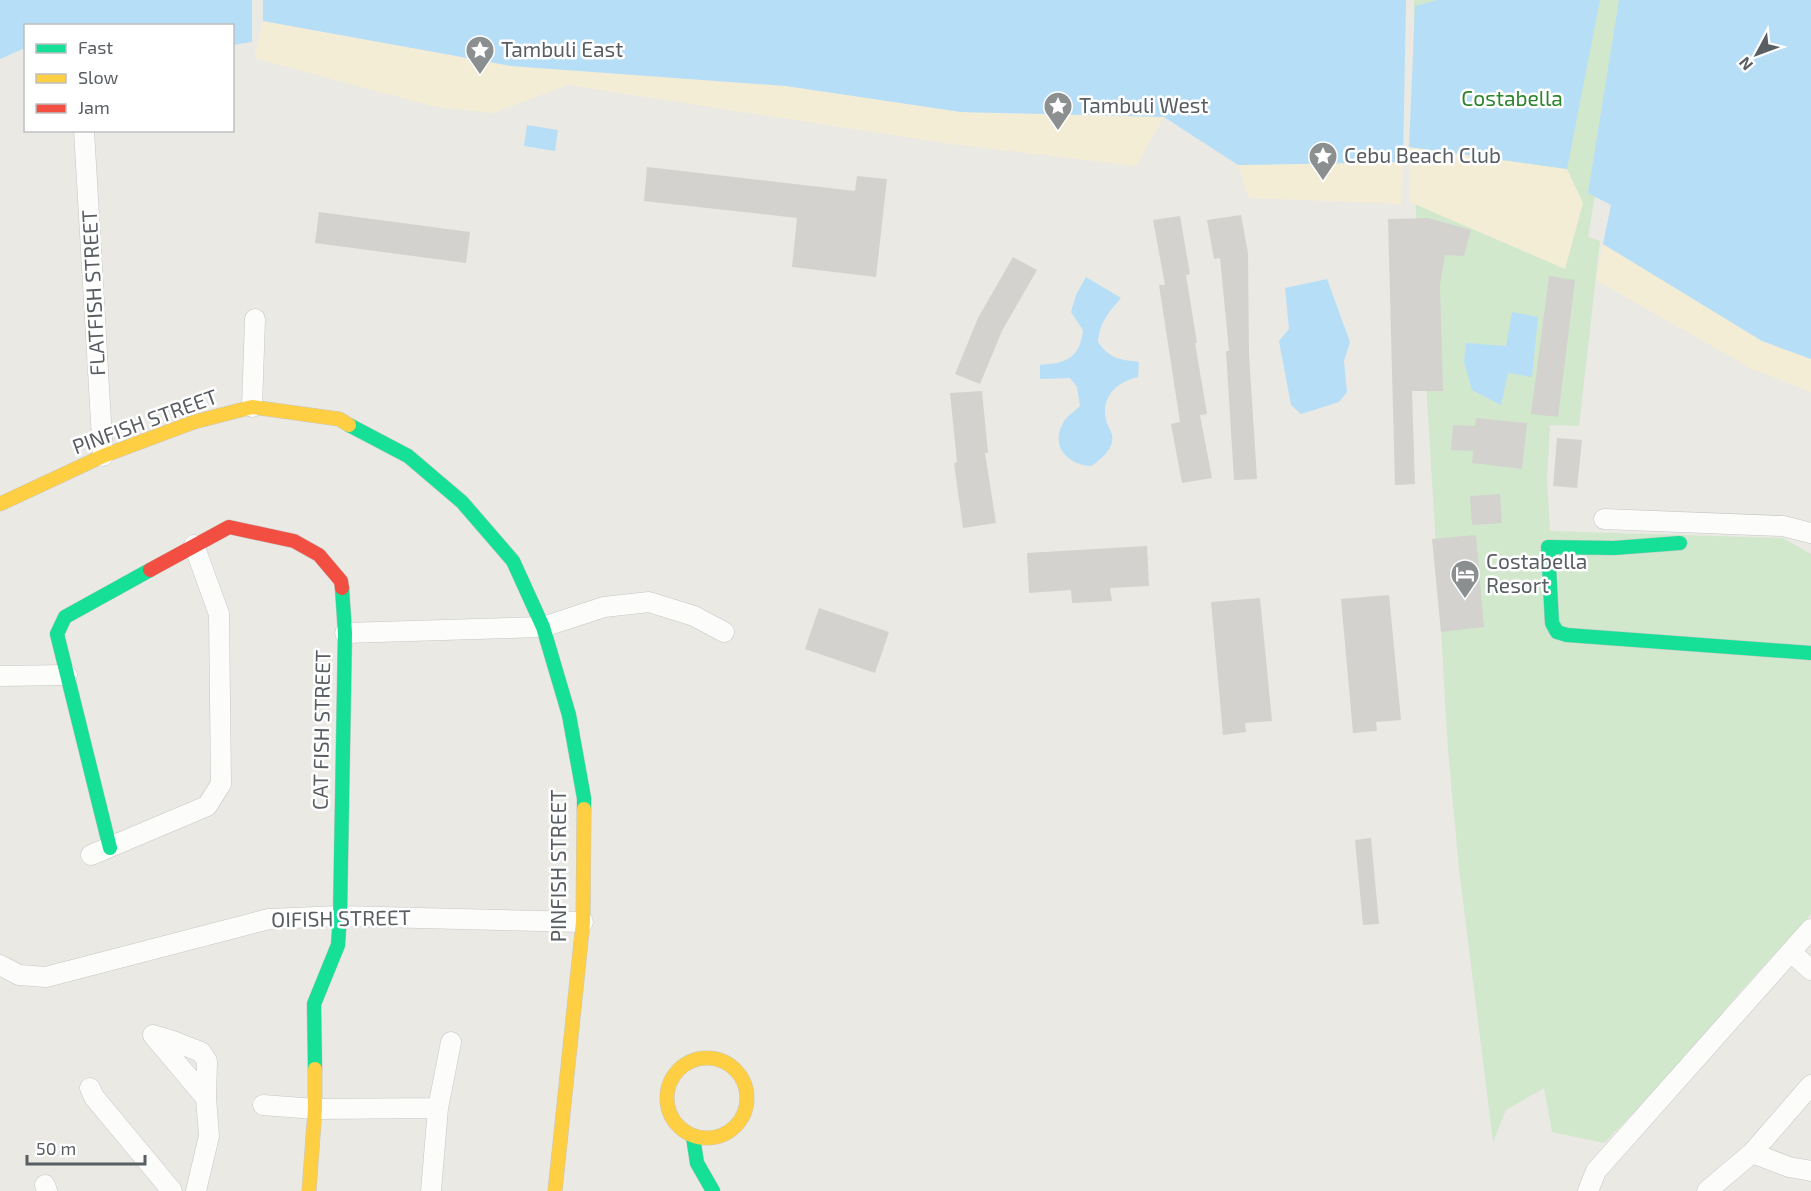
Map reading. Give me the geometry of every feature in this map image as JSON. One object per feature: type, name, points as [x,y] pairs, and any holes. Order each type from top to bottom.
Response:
[{"type":"street","name":"FLATFISH STREET","points":[[84,132],[103,456]]},
{"type":"street","points":[[252,407],[255,319]]},
{"type":"street","name":"PINFISH STREET","points":[[0,504],[103,456],[194,422],[252,407],[339,419],[408,456],[462,502],[513,561],[543,627],[569,715],[585,798],[583,922],[555,1191]]},
{"type":"street","points":[[1604,519],[1783,526],[1811,534]]},
{"type":"street","name":"CAT FISH STREET","points":[[67,675],[57,634],[65,617],[229,527],[294,541],[319,555],[341,581],[345,633],[340,916],[338,945],[314,1004],[315,1109],[309,1191]]},
{"type":"street","points":[[1680,543],[1648,548],[1548,547],[1552,623],[1557,632],[1567,635],[1811,653]]},
{"type":"street","points":[[0,676],[67,675],[101,851],[207,806],[221,784],[219,614],[194,545]]},
{"type":"street","points":[[345,633],[543,627],[604,607],[649,602],[694,616],[724,632]]},
{"type":"street","name":"OIFISH STREET","points":[[0,965],[19,975],[46,977],[269,919],[340,916],[583,922]]},
{"type":"street","points":[[1588,1191],[1596,1172],[1811,929]]},
{"type":"street","points":[[1791,952],[1811,970]]},
{"type":"street","points":[[431,1191],[438,1108],[451,1042]]},
{"type":"street","points":[[701,1058],[724,1061],[741,1076],[746,1087],[747,1106],[744,1114],[732,1130],[722,1135],[707,1139],[693,1137],[681,1130],[670,1116],[666,1093],[669,1084],[682,1067],[691,1062],[701,1058]]},
{"type":"street","points":[[1707,1191],[1752,1153],[1811,1085]]},
{"type":"street","points":[[90,1088],[94,1097],[172,1191]]},
{"type":"street","points":[[196,1191],[200,1182],[209,1136],[206,1098]]},
{"type":"street","points":[[263,1105],[315,1109],[438,1108]]},
{"type":"street","points":[[693,1137],[697,1164],[713,1191]]},
{"type":"street","points":[[1752,1153],[1789,1167],[1811,1171]]},
{"type":"green space","name":"Costabella","points":[[1414,0],[1628,0],[1588,237],[1600,241],[1579,426],[1550,425],[1547,479],[1550,531],[1783,538],[1811,554],[1811,914],[1738,994],[1673,1073],[1604,1143],[1552,1132],[1544,1088],[1506,1110],[1493,1142],[1459,869],[1448,750],[1414,180]]},
{"type":"sand","name":"Tambuli East","points":[[263,21],[511,66],[786,86],[961,112],[1164,117],[1136,166],[958,145],[567,85],[494,113],[435,107],[254,58]]},
{"type":"sand","points":[[1409,147],[1567,169],[1583,203],[1565,269],[1410,202]]},
{"type":"sand","name":"Cebu Beach Club","points":[[1403,162],[1401,204],[1249,198],[1238,165]]},
{"type":"sand","points":[[1603,244],[1762,341],[1811,359],[1811,392],[1752,369],[1596,280]]},
{"type":"water","points":[[0,0],[252,0],[252,42],[234,45],[234,24],[24,24],[24,48],[0,59]]},
{"type":"water","points":[[263,0],[1406,0],[1403,162],[1238,165],[1164,117],[961,112],[786,86],[511,66],[263,21]]},
{"type":"water","points":[[1438,0],[1600,0],[1567,169],[1409,147],[1415,6]]},
{"type":"water","points":[[1619,0],[1811,0],[1811,359],[1762,341],[1603,244],[1611,205],[1588,193]]},
{"type":"water","points":[[527,125],[558,130],[555,151],[524,146]]},
{"type":"water","points":[[1086,277],[1121,298],[1105,318],[1098,342],[1116,358],[1139,362],[1138,377],[1117,387],[1108,398],[1105,412],[1112,436],[1111,446],[1101,459],[1091,466],[1075,462],[1064,453],[1060,446],[1060,431],[1064,421],[1080,406],[1077,387],[1070,378],[1040,379],[1040,365],[1065,360],[1079,347],[1083,330],[1071,312],[1076,295]]},
{"type":"water","points":[[1327,279],[1350,342],[1344,361],[1347,392],[1339,402],[1301,414],[1291,405],[1279,341],[1289,329],[1285,288]]},
{"type":"water","points":[[1512,312],[1538,317],[1532,377],[1508,373],[1501,405],[1472,390],[1464,362],[1466,343],[1506,346]]},
{"type":"building","points":[[647,167],[855,191],[857,176],[887,179],[876,277],[792,267],[797,218],[644,201]]},
{"type":"building","points":[[319,212],[470,232],[466,263],[315,243]]},
{"type":"building","points":[[1241,215],[1248,253],[1249,354],[1257,479],[1234,480],[1226,351],[1229,351],[1220,258],[1214,259],[1207,220]]},
{"type":"building","points":[[1180,216],[1190,274],[1186,275],[1197,343],[1195,343],[1207,414],[1200,415],[1212,478],[1182,483],[1171,424],[1180,422],[1159,285],[1165,285],[1153,220]]},
{"type":"building","points":[[1428,218],[1471,230],[1464,256],[1445,255],[1440,285],[1443,391],[1412,391],[1415,484],[1395,485],[1388,219]]},
{"type":"building","points":[[1013,257],[1037,270],[1002,331],[980,384],[955,374],[978,318]]},
{"type":"building","points":[[1549,276],[1575,280],[1558,417],[1531,414]]},
{"type":"building","points":[[982,391],[988,453],[985,453],[996,523],[963,528],[954,463],[957,462],[950,393]]},
{"type":"building","points":[[1476,418],[1527,423],[1522,469],[1472,463],[1473,451],[1451,450],[1453,425],[1475,426]]},
{"type":"building","points":[[1557,438],[1582,440],[1577,488],[1553,486]]},
{"type":"building","points":[[1500,494],[1502,523],[1472,525],[1470,496]]},
{"type":"building","points":[[1476,535],[1484,627],[1441,632],[1432,539]]},
{"type":"building","points":[[1147,546],[1149,586],[1110,588],[1112,601],[1072,603],[1071,590],[1029,593],[1027,553]]},
{"type":"building","points":[[1389,595],[1401,720],[1376,722],[1377,731],[1353,733],[1341,599]]},
{"type":"building","points":[[1260,598],[1272,721],[1245,723],[1246,732],[1223,735],[1211,602]]},
{"type":"building","points":[[819,608],[889,632],[875,673],[805,649]]},
{"type":"building","points":[[1371,838],[1379,924],[1363,925],[1355,840]]},
{"type":"traffic: fast","points":[[349,425],[408,456],[462,502],[513,561],[543,627],[569,715],[584,809]]},
{"type":"traffic: fast","points":[[1680,543],[1614,548],[1548,547],[1552,623],[1557,632],[1567,635],[1811,653]]},
{"type":"traffic: fast","points":[[110,848],[57,634],[65,617],[150,570]]},
{"type":"traffic: fast","points":[[315,1069],[314,1004],[338,945],[340,916],[345,633],[342,588]]},
{"type":"traffic: fast","points":[[693,1137],[697,1163],[713,1191]]},
{"type":"traffic: slow","points":[[0,504],[103,456],[194,422],[252,407],[339,419],[349,425]]},
{"type":"traffic: slow","points":[[555,1191],[583,922],[584,809]]},
{"type":"traffic: slow","points":[[699,1058],[715,1058],[736,1069],[747,1090],[747,1098],[747,1106],[736,1127],[715,1138],[699,1138],[685,1132],[673,1120],[667,1106],[667,1090],[673,1076],[685,1064],[699,1058]]},
{"type":"traffic: slow","points":[[309,1191],[315,1109],[315,1069]]},
{"type":"traffic: jam","points":[[150,570],[229,527],[294,541],[319,555],[341,581],[342,588]]},
{"type":"place","name":"Tambuli East","points":[[480,76]]},
{"type":"place","name":"Tambuli West","points":[[1058,132]]},
{"type":"place","name":"Cebu Beach Club","points":[[1323,182]]},
{"type":"place","name":"Costabella Resort","points":[[1465,600]]}]
